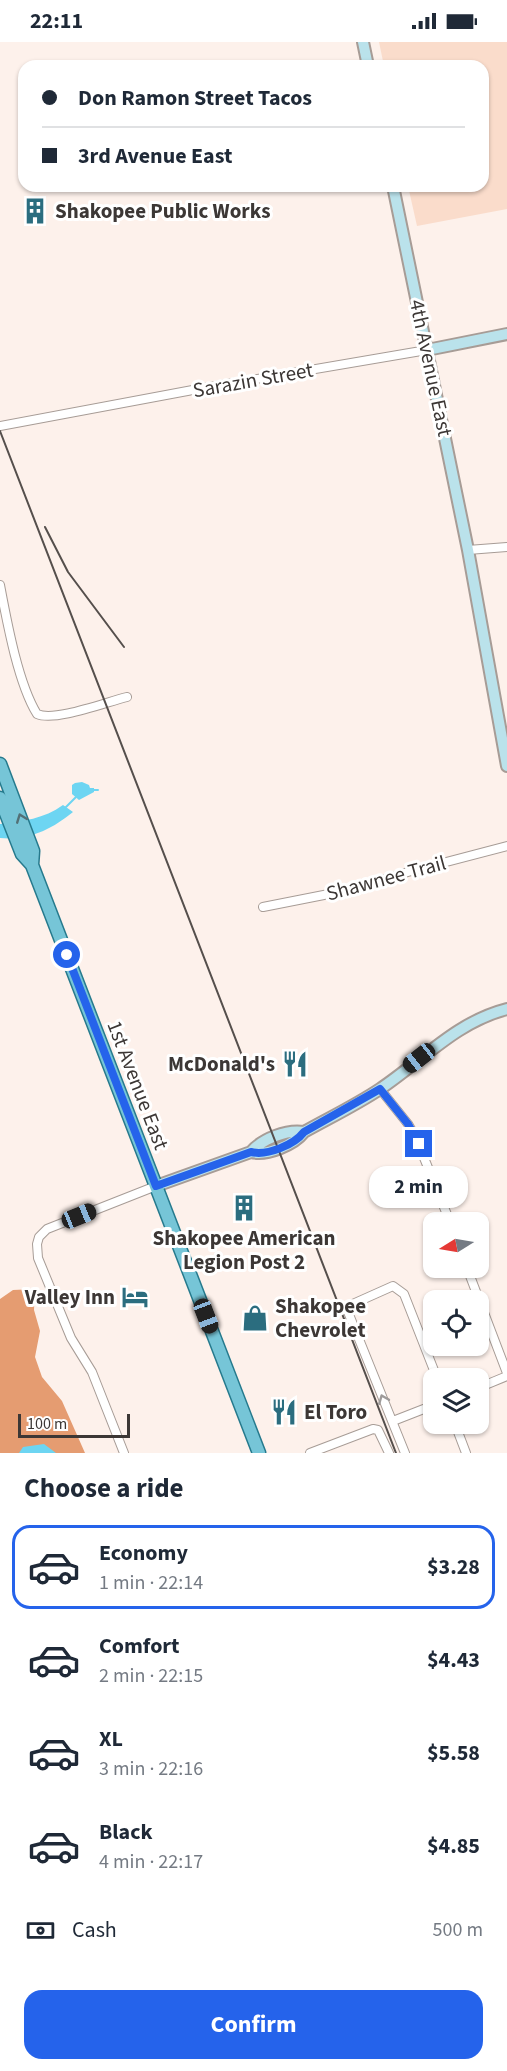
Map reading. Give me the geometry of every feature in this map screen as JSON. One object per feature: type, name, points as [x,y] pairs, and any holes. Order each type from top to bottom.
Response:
[{"type":"main road","name":"1st Avenue East","points":[[0,764],[6,796],[24,844],[33,851],[32,865],[259,1453]]},
{"type":"street","points":[[363,42],[367,60]]},
{"type":"street","name":"4th Avenue East","points":[[394,192],[468,550],[507,766]]},
{"type":"street","name":"Sarazin Street","points":[[0,426],[507,334]]},
{"type":"street","points":[[468,550],[507,547]]},
{"type":"street","points":[[0,585],[15,651],[37,714],[58,716],[127,697]]},
{"type":"street","name":"Shawnee Trail","points":[[263,907],[344,891],[507,846]]},
{"type":"street","points":[[124,1453],[92,1372],[71,1338],[38,1258],[39,1237],[47,1229],[156,1186],[251,1152],[260,1154],[298,1140],[304,1132],[380,1089],[447,1037],[495,1012],[507,1009]]},
{"type":"street","points":[[380,1089],[408,1124],[416,1138],[446,1212]]},
{"type":"street","points":[[471,1278],[507,1375],[489,1383]]},
{"type":"street","points":[[405,1453],[346,1307],[393,1286],[404,1294],[433,1368]]},
{"type":"street","points":[[393,1421],[423,1409]]},
{"type":"street","points":[[310,1453],[369,1430],[378,1430],[389,1453]]},
{"type":"street","points":[[458,1434],[466,1453]]},
{"type":"shaded area","points":[[379,42],[507,42],[507,209],[417,226],[409,192],[489,192],[489,60],[383,60]]},
{"type":"shaded area","points":[[35,1289],[34,1310],[40,1331],[35,1357],[42,1377],[62,1401],[85,1453],[0,1453],[0,1299],[13,1290]]},
{"type":"water","points":[[82,782],[94,788],[94,792],[79,800],[72,794],[72,785]]},
{"type":"water","points":[[63,805],[73,812],[57,824],[30,836],[0,838],[0,824],[41,816]]},
{"type":"water","points":[[44,1444],[56,1453],[19,1453],[23,1447]]},
{"type":"waterway","points":[[91,790],[98,790]]},
{"type":"waterway","points":[[65,808],[76,797]]},
{"type":"railway","points":[[0,431],[396,1453]]},
{"type":"railway","points":[[45,527],[68,572],[124,647]]},
{"type":"place","name":"Shakopee Public Works","points":[[35,211]]},
{"type":"place","name":"McDonald's","points":[[295,1064]]},
{"type":"place","name":"Shakopee American Legion Post 2","points":[[244,1208]]},
{"type":"place","name":"Valley Inn","points":[[135,1297]]},
{"type":"place","name":"Shakopee Chevrolet","points":[[255,1318]]},
{"type":"place","name":"El Toro","points":[[284,1412]]},
{"type":"route","points":[[67,955],[156,1186],[251,1152],[260,1154],[298,1140],[304,1132],[380,1089],[408,1124],[419,1144]]}]
